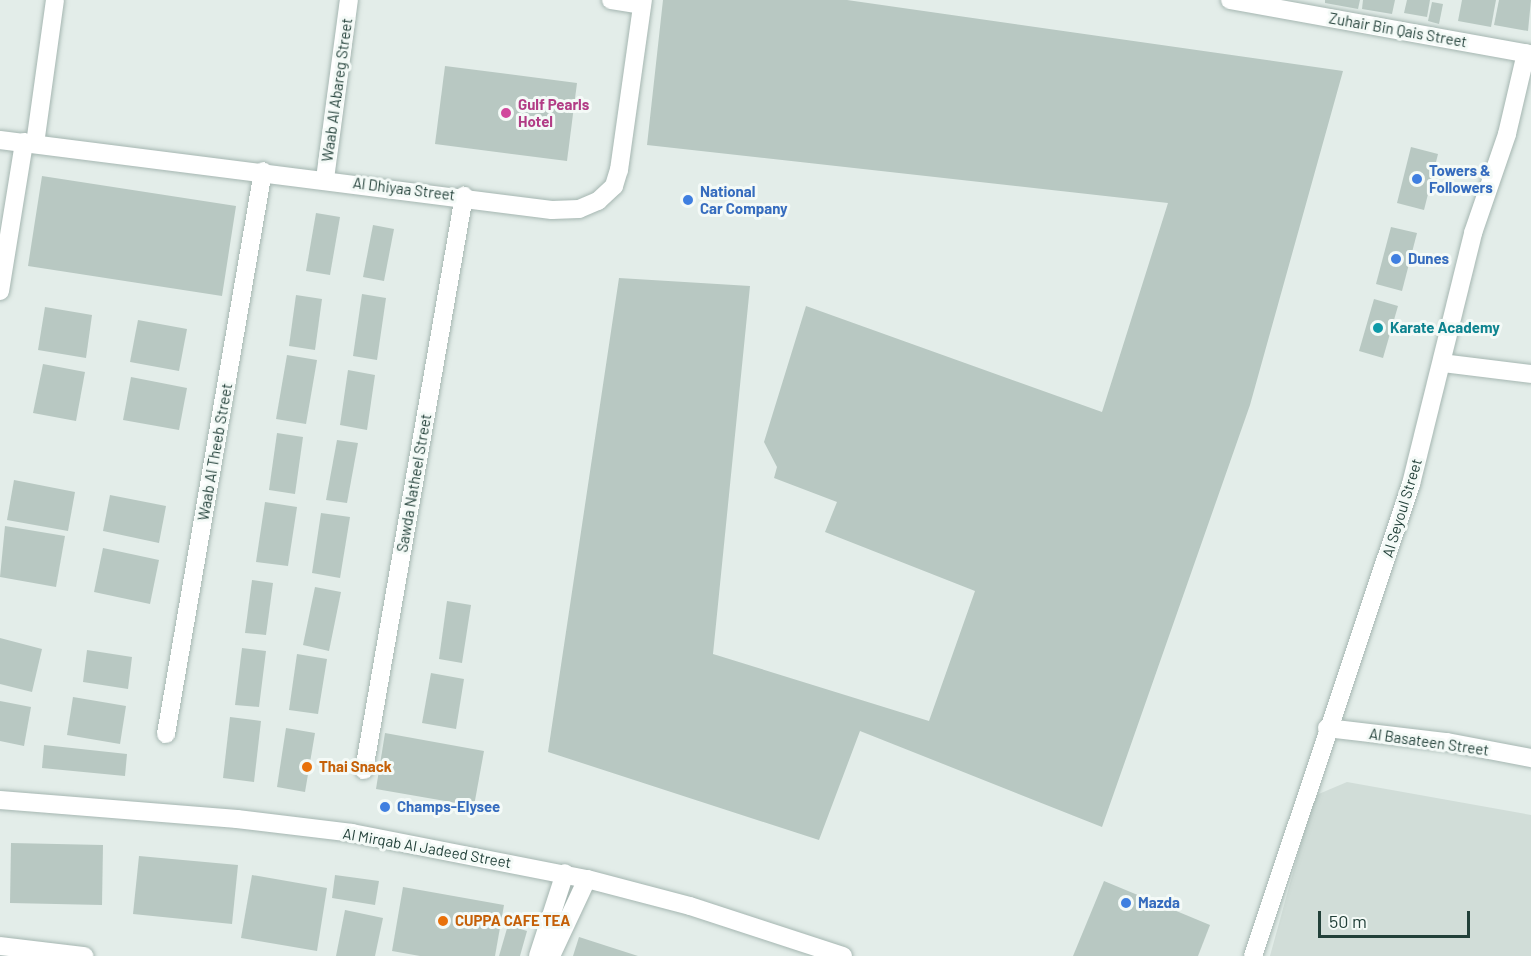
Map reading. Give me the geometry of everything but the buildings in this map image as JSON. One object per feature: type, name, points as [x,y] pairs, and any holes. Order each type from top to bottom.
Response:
[{"type":"street","points":[[0,291],[55,0]]},
{"type":"street","name":"Waab Al Abareg Street","points":[[325,179],[349,0]]},
{"type":"street","points":[[611,0],[643,3]]},
{"type":"street","name":"Zuhair Bin Qais Street","points":[[1230,0],[1529,54]]},
{"type":"street","name":"Al Dhiyaa Street","points":[[0,140],[464,196],[552,210],[579,209],[598,201],[614,186],[623,156],[643,3]]},
{"type":"street","name":"Al Seyoul Street","points":[[1253,956],[1327,728],[1401,517],[1442,363],[1473,233],[1504,142],[1529,54]]},
{"type":"street","name":"Waab Al Theeb Street","points":[[166,734],[263,171]]},
{"type":"street","name":"Sawda Natheel Street","points":[[364,770],[464,196]]},
{"type":"street","points":[[1442,363],[1531,374]]},
{"type":"street","name":"Al Basateen Street","points":[[1327,728],[1447,742],[1531,758]]},
{"type":"street","name":"Al Mirqab Al Jadeed Street","points":[[0,800],[237,819],[352,833],[565,873],[690,906],[843,956]]},
{"type":"street","points":[[538,956],[565,873]]},
{"type":"street","points":[[551,956],[587,879]]},
{"type":"street","points":[[0,946],[84,956]]},
{"type":"shaded area","points":[[1347,782],[1531,815],[1531,956],[1270,956],[1314,796]]},
{"type":"place","name":"Gulf Pearls Hotel","points":[[506,113]]},
{"type":"place","name":"Towers & Followers","points":[[1417,179]]},
{"type":"place","name":"National Car Company","points":[[688,200]]},
{"type":"place","name":"Dunes","points":[[1396,259]]},
{"type":"place","name":"Karate Academy","points":[[1378,328]]},
{"type":"place","name":"Thai Snack","points":[[307,767]]},
{"type":"place","name":"Champs-Elysee","points":[[385,807]]},
{"type":"place","name":"Mazda","points":[[1126,903]]},
{"type":"place","name":"CUPPA CAFE TEA","points":[[443,921]]}]
